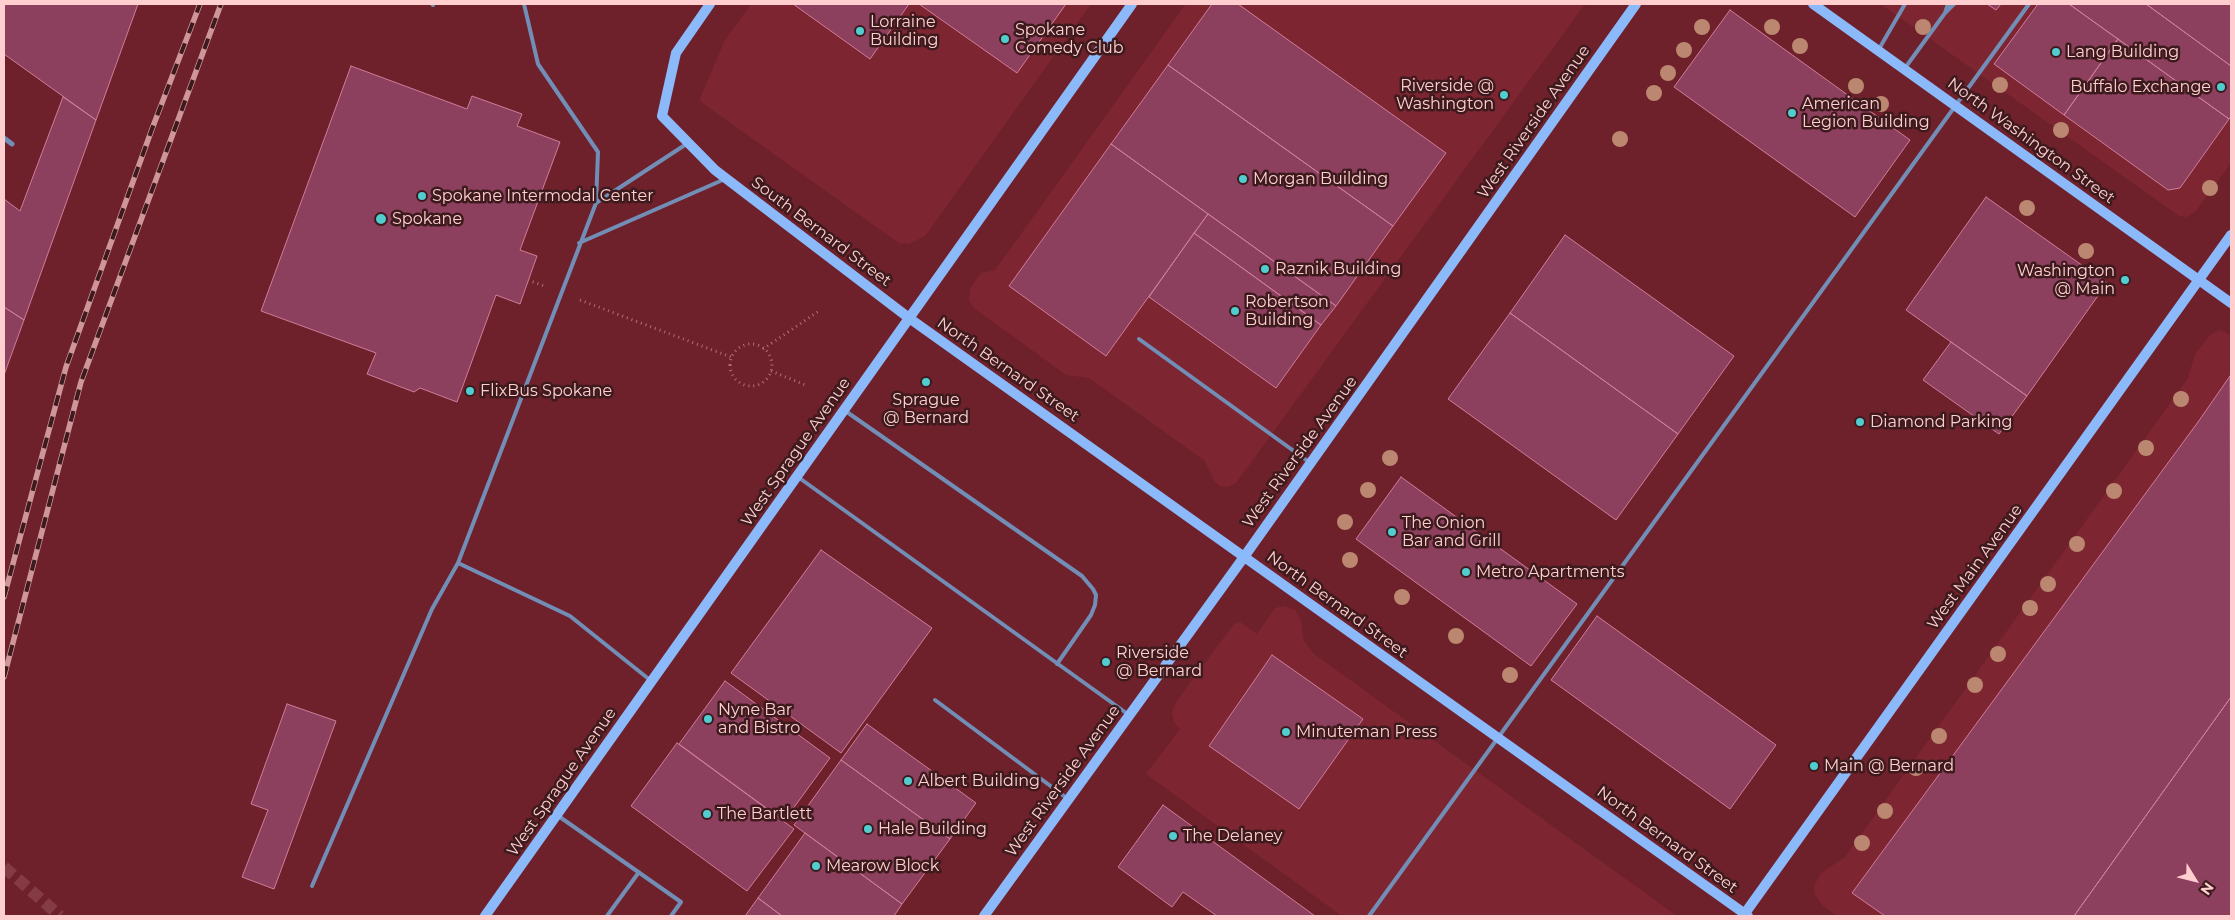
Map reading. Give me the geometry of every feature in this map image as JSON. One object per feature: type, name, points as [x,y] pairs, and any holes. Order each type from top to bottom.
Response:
[{"type":"main road","name":"South Bernard Street","points":[[710,4],[676,53],[662,116],[726,179],[909,318]]},
{"type":"main road","name":"West Sprague Avenue","points":[[485,916],[1132,4]]},
{"type":"main road","name":"West Riverside Avenue","points":[[984,916],[1244,557],[1636,4]]},
{"type":"main road","name":"North Washington Street","points":[[1813,4],[2231,303]]},
{"type":"main road","name":"West Main Avenue","points":[[1745,916],[2231,235]]},
{"type":"main road","name":"North Bernard Street","points":[[909,318],[1745,916]]},
{"type":"street","points":[[4,138],[12,144]]},
{"type":"lane","points":[[312,886],[432,609],[458,564],[560,292],[596,203],[598,152],[538,64],[524,4]]},
{"type":"lane","points":[[1879,50],[1905,4]]},
{"type":"lane","points":[[1945,13],[1948,4]]},
{"type":"lane","points":[[1905,69],[1945,13],[1954,4]]},
{"type":"lane","points":[[1369,916],[2029,4]]},
{"type":"lane","points":[[596,203],[688,143]]},
{"type":"lane","points":[[579,243],[726,179]]},
{"type":"lane","points":[[1139,339],[1310,463]]},
{"type":"lane","points":[[844,410],[1082,576],[1093,589],[1096,595],[1095,605],[1057,664]]},
{"type":"lane","points":[[797,476],[1129,715]]},
{"type":"lane","points":[[458,564],[570,616],[652,681]]},
{"type":"lane","points":[[935,700],[1068,799]]},
{"type":"lane","points":[[557,815],[681,902],[671,916]]},
{"type":"lane","points":[[607,916],[639,872]]},
{"type":"path","points":[[528,280],[731,358]]},
{"type":"path","points":[[763,349],[820,311]]},
{"type":"path","points":[[747,344],[754,344],[763,349],[770,357],[771,371],[763,382],[750,386],[738,382],[731,371],[731,358],[741,347],[747,344]]},
{"type":"path","points":[[771,371],[808,386]]},
{"type":"shaded area","points":[[751,4],[1091,4],[925,236],[909,244],[899,243],[701,102],[700,98],[725,40]]},
{"type":"shaded area","points":[[1186,4],[1585,4],[1236,483],[1228,487],[1220,486],[1214,481],[1205,461],[1089,378],[1066,375],[974,308],[969,301],[970,289],[981,273],[995,270]]},
{"type":"shaded area","points":[[1881,4],[2231,4],[2231,163],[2195,212],[2187,217],[2179,216]]},
{"type":"shaded area","points":[[2221,330],[2231,336],[2231,916],[1837,916],[1823,906],[1815,895],[1814,886],[1821,873],[1845,857],[2188,378],[2195,354],[2211,334]]},
{"type":"shaded area","points":[[1284,606],[1295,610],[1301,620],[1304,641],[1314,654],[1677,916],[1342,916],[1146,774],[1180,729],[1174,722],[1172,713],[1176,702],[1234,624],[1240,622],[1257,634],[1275,608]]},
{"type":"building","points":[[4,4],[138,4],[96,120],[4,54]]},
{"type":"building","name":"Lorraine Building","points":[[793,4],[909,4],[870,59]]},
{"type":"building","name":"Spokane Comedy Club","points":[[919,4],[1066,4],[1017,73]]},
{"type":"building","points":[[1212,4],[1238,4],[1446,153],[1393,226],[1168,65]]},
{"type":"building","points":[[1987,4],[2001,4],[1996,10]]},
{"type":"building","name":"Lang Building","points":[[2038,4],[2069,4],[2118,39],[2064,115],[1994,64]]},
{"type":"building","points":[[2069,4],[2146,4],[2231,66],[2231,116],[2229,119]]},
{"type":"building","points":[[2146,4],[2231,5],[2231,66]]},
{"type":"building","name":"American Legion Building","points":[[1730,10],[1910,140],[1855,217],[1674,87]]},
{"type":"building","points":[[2118,39],[2229,119],[2180,188],[2168,190],[2064,115]]},
{"type":"building","name":"Morgan Building","points":[[1168,65],[1393,226],[1336,306],[1111,144]]},
{"type":"building","name":"Spokane Intermodal Center","points":[[351,66],[467,109],[472,96],[522,114],[517,126],[560,142],[520,250],[537,256],[520,304],[496,295],[457,402],[420,388],[414,392],[367,374],[376,353],[261,311]]},
{"type":"building","points":[[63,97],[96,120],[24,320],[4,307],[4,199],[20,211]]},
{"type":"building","points":[[1111,144],[1208,214],[1106,356],[1009,286]]},
{"type":"building","points":[[1986,197],[2107,283],[2027,396],[1906,310]]},
{"type":"building","name":"Raznik Building","points":[[1208,214],[1336,306],[1321,325],[1194,233]]},
{"type":"building","name":"Robertson Building","points":[[1194,233],[1321,325],[1276,388],[1149,297]]},
{"type":"building","points":[[1565,235],[1734,356],[1678,434],[1510,313]]},
{"type":"building","points":[[4,307],[24,320],[4,375]]},
{"type":"building","points":[[1510,313],[1678,434],[1616,520],[1448,399]]},
{"type":"building","points":[[1951,342],[2027,396],[1999,434],[1923,380]]},
{"type":"building","points":[[2230,376],[2231,697],[2074,916],[1885,916],[1852,893]]},
{"type":"building","name":"Metro Apartments","points":[[1401,477],[1577,604],[1531,666],[1356,539]]},
{"type":"building","points":[[821,550],[932,628],[841,753],[731,673]]},
{"type":"building","points":[[1597,616],[1776,745],[1730,809],[1551,680]]},
{"type":"building","name":"Minuteman Press","points":[[1272,655],[1363,719],[1299,809],[1209,746]]},
{"type":"building","points":[[725,681],[830,758],[784,821],[679,744]]},
{"type":"building","points":[[2231,697],[2231,916],[2074,916]]},
{"type":"building","points":[[287,704],[336,721],[274,889],[242,877],[268,810],[251,804]]},
{"type":"building","name":"Albert Building","points":[[867,724],[976,803],[950,839],[841,760]]},
{"type":"building","name":"The Bartlett","points":[[677,743],[794,829],[747,891],[631,806]]},
{"type":"building","name":"Hale Building","points":[[841,760],[950,839],[902,904],[794,825]]},
{"type":"building","name":"The Delaney","points":[[1163,805],[1315,916],[1217,916],[1183,892],[1172,907],[1118,867]]},
{"type":"building","name":"Mearow Block","points":[[805,833],[902,904],[894,916],[782,916],[758,898]]},
{"type":"building","points":[[758,898],[782,916],[745,916]]},
{"type":"tunnel","points":[[4,867],[60,916]]},
{"type":"railway","points":[[4,597],[66,367],[152,129],[200,4]]},
{"type":"railway","points":[[4,677],[81,382],[221,4]]},
{"type":"place","name":"Lorraine Building","points":[[860,31]]},
{"type":"place","name":"Spokane Comedy Club","points":[[1005,39]]},
{"type":"place","name":"Lang Building","points":[[2056,52]]},
{"type":"place","name":"Buffalo Exchange","points":[[2221,87]]},
{"type":"place","name":"Riverside @ Washington","points":[[1504,95]]},
{"type":"place","name":"American Legion Building","points":[[1792,113]]},
{"type":"place","name":"Morgan Building","points":[[1243,179]]},
{"type":"place","name":"Spokane Intermodal Center","points":[[422,196]]},
{"type":"place","name":"Spokane","points":[[381,219]]},
{"type":"place","name":"Raznik Building","points":[[1265,269]]},
{"type":"place","name":"Washington @ Main","points":[[2125,280]]},
{"type":"place","name":"Robertson Building","points":[[1235,311]]},
{"type":"place","name":"Sprague @ Bernard","points":[[926,382]]},
{"type":"place","name":"FlixBus Spokane","points":[[470,391]]},
{"type":"place","name":"Diamond Parking","points":[[1860,422]]},
{"type":"place","name":"The Onion Bar and Grill","points":[[1392,532]]},
{"type":"place","name":"Metro Apartments","points":[[1466,572]]},
{"type":"place","name":"Riverside @ Bernard","points":[[1106,662]]},
{"type":"place","name":"Nyne Bar and Bistro","points":[[708,719]]},
{"type":"place","name":"Minuteman Press","points":[[1286,732]]},
{"type":"place","name":"Main @ Bernard","points":[[1814,766]]},
{"type":"place","name":"Albert Building","points":[[908,781]]},
{"type":"place","name":"The Bartlett","points":[[707,814]]},
{"type":"place","name":"Hale Building","points":[[868,829]]},
{"type":"place","name":"The Delaney","points":[[1173,836]]},
{"type":"place","name":"Mearow Block","points":[[816,866]]}]
